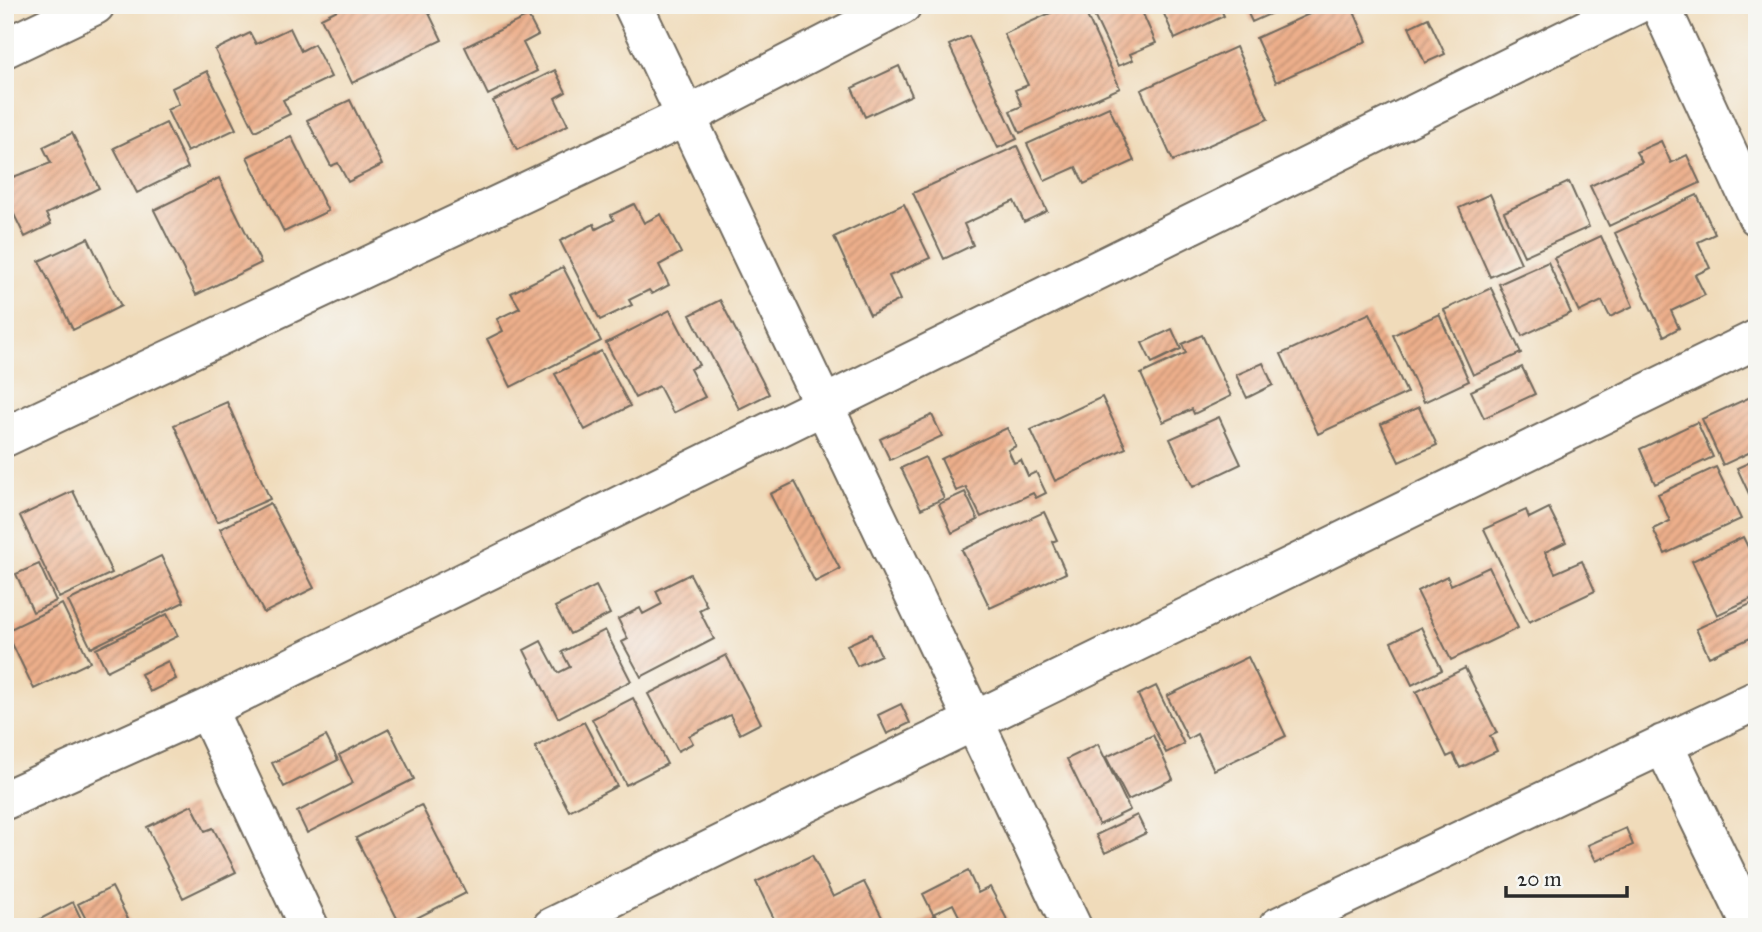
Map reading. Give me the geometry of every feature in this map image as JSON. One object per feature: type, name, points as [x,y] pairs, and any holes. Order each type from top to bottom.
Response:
[{"type":"street","points":[[5,48],[95,5]]},
{"type":"street","points":[[634,5],[1072,927]]},
{"type":"street","points":[[5,437],[687,116],[902,5]]},
{"type":"street","points":[[5,800],[207,709],[825,407],[1636,5]]},
{"type":"street","points":[[1660,5],[1757,216]]},
{"type":"street","points":[[552,927],[1757,339]]},
{"type":"street","points":[[1278,927],[1757,700]]},
{"type":"street","points":[[207,709],[309,927]]},
{"type":"street","points":[[1663,744],[1752,927]]},
{"type":"building","points":[[347,5],[425,5],[442,40],[352,83],[321,18]]},
{"type":"building","points":[[1068,5],[1082,5],[1120,88],[1020,133],[1010,111],[1022,106],[1015,90],[1028,85],[1004,34]]},
{"type":"building","points":[[1089,5],[1139,5],[1156,43],[1130,54],[1133,60],[1118,66]]},
{"type":"building","points":[[1160,5],[1219,5],[1224,16],[1175,39]]},
{"type":"building","points":[[1244,5],[1290,5],[1252,22]]},
{"type":"building","points":[[1329,5],[1351,5],[1367,41],[1276,82],[1256,38]]},
{"type":"building","points":[[528,16],[538,35],[523,43],[537,71],[488,95],[465,47]]},
{"type":"building","points":[[1428,18],[1445,54],[1425,63],[1409,27]]},
{"type":"building","points":[[290,28],[301,51],[314,44],[331,77],[283,100],[290,114],[255,131],[215,50],[250,33],[256,44]]},
{"type":"building","points":[[969,36],[1017,139],[998,148],[949,45]]},
{"type":"building","points":[[1236,47],[1268,119],[1173,161],[1141,90]]},
{"type":"building","points":[[899,66],[912,95],[865,117],[852,88]]},
{"type":"building","points":[[555,70],[566,92],[555,98],[568,125],[517,150],[493,101]]},
{"type":"building","points":[[207,71],[236,129],[187,152],[167,110],[179,104],[172,88]]},
{"type":"building","points":[[350,100],[382,165],[348,182],[338,163],[331,166],[307,120]]},
{"type":"building","points":[[1109,107],[1134,161],[1084,184],[1076,167],[1045,181],[1027,144]]},
{"type":"building","points":[[166,123],[188,168],[137,193],[114,148]]},
{"type":"building","points":[[72,133],[99,188],[46,214],[51,224],[25,237],[5,196],[5,180],[51,163],[43,147]]},
{"type":"building","points":[[291,136],[328,211],[284,232],[247,157]]},
{"type":"building","points":[[1661,141],[1671,163],[1687,155],[1700,183],[1609,226],[1590,186],[1642,162],[1636,152]]},
{"type":"building","points":[[1017,146],[1047,211],[1024,222],[1014,201],[964,224],[973,245],[944,259],[913,193]]},
{"type":"building","points":[[219,178],[261,263],[196,295],[154,210]]},
{"type":"building","points":[[1569,182],[1589,227],[1524,256],[1504,212]]},
{"type":"building","points":[[1490,194],[1521,263],[1490,277],[1459,208]]},
{"type":"building","points":[[1697,195],[1715,234],[1698,242],[1710,268],[1695,275],[1705,295],[1671,311],[1679,328],[1664,336],[1615,233]]},
{"type":"building","points":[[634,204],[644,223],[661,214],[681,253],[659,265],[669,285],[652,294],[649,290],[629,300],[632,305],[600,320],[560,241],[594,224],[596,229],[614,220],[611,215]]},
{"type":"building","points":[[904,204],[930,258],[889,276],[900,300],[870,315],[834,237]]},
{"type":"building","points":[[1601,236],[1633,306],[1610,317],[1602,301],[1579,312],[1554,258]]},
{"type":"building","points":[[88,238],[121,306],[73,330],[39,261]]},
{"type":"building","points":[[1548,262],[1571,313],[1522,336],[1499,284]]},
{"type":"building","points":[[563,267],[601,341],[511,387],[487,339],[503,331],[497,319],[520,308],[511,293]]},
{"type":"building","points":[[1491,288],[1521,353],[1473,375],[1444,310]]},
{"type":"building","points":[[720,300],[769,394],[739,409],[690,315]]},
{"type":"building","points":[[670,310],[699,365],[690,369],[705,397],[673,413],[659,386],[635,398],[606,343]]},
{"type":"building","points":[[1370,313],[1407,393],[1318,434],[1281,354]]},
{"type":"building","points":[[1439,314],[1469,381],[1424,402],[1393,335]]},
{"type":"building","points":[[1172,329],[1181,349],[1152,363],[1142,343]]},
{"type":"building","points":[[1202,335],[1231,396],[1194,414],[1192,409],[1163,422],[1141,374],[1186,353],[1182,344]]},
{"type":"building","points":[[601,351],[630,406],[585,430],[555,374]]},
{"type":"building","points":[[1263,363],[1273,385],[1247,398],[1236,375]]},
{"type":"building","points":[[1522,367],[1535,394],[1484,418],[1471,391]]},
{"type":"building","points":[[1757,394],[1757,449],[1723,465],[1702,419]]},
{"type":"building","points":[[1102,397],[1126,448],[1055,481],[1031,430]]},
{"type":"building","points":[[227,402],[270,499],[217,522],[174,425]]},
{"type":"building","points":[[1419,407],[1437,445],[1399,462],[1381,424]]},
{"type":"building","points":[[932,415],[942,436],[890,460],[880,439]]},
{"type":"building","points":[[1219,417],[1241,464],[1193,487],[1170,439]]},
{"type":"building","points":[[1697,422],[1713,457],[1655,484],[1640,449]]},
{"type":"building","points":[[1007,428],[1016,446],[1008,450],[1014,463],[1021,460],[1028,476],[1036,472],[1046,493],[1036,498],[1033,493],[981,517],[966,487],[956,491],[941,459]]},
{"type":"building","points":[[925,457],[944,498],[921,509],[901,468]]},
{"type":"building","points":[[1757,459],[1757,511],[1737,468]]},
{"type":"building","points":[[1716,467],[1741,519],[1665,554],[1653,529],[1670,521],[1658,494]]},
{"type":"building","points":[[795,482],[840,569],[815,582],[770,494]]},
{"type":"building","points":[[73,491],[112,573],[59,598],[20,516]]},
{"type":"building","points":[[965,492],[978,520],[952,533],[939,504]]},
{"type":"building","points":[[270,503],[314,588],[264,613],[220,529]]},
{"type":"building","points":[[1549,508],[1566,542],[1545,552],[1555,573],[1582,561],[1595,591],[1529,622],[1484,529],[1526,510],[1529,518]]},
{"type":"building","points":[[1044,512],[1057,540],[1052,542],[1066,573],[990,608],[962,550]]},
{"type":"building","points":[[1743,537],[1757,565],[1757,596],[1717,615],[1692,561]]},
{"type":"building","points":[[161,556],[184,602],[91,648],[68,601]]},
{"type":"building","points":[[39,564],[56,601],[33,612],[16,574]]},
{"type":"building","points":[[1489,567],[1518,628],[1451,660],[1417,591],[1447,576],[1451,585]]},
{"type":"building","points":[[690,574],[707,606],[699,610],[714,639],[641,677],[622,642],[628,639],[618,619],[640,608],[643,614],[662,604],[656,591]]},
{"type":"building","points":[[596,586],[610,614],[570,634],[555,607]]},
{"type":"building","points":[[1757,601],[1757,635],[1709,657],[1696,629]]},
{"type":"building","points":[[62,604],[90,662],[34,689],[6,631]]},
{"type":"building","points":[[167,614],[178,636],[107,671],[96,649]]},
{"type":"building","points":[[1421,627],[1442,670],[1412,685],[1391,642]]},
{"type":"building","points":[[605,630],[631,681],[558,718],[524,650],[541,641],[558,673],[570,667],[562,652]]},
{"type":"building","points":[[871,634],[881,655],[857,666],[847,645]]},
{"type":"building","points":[[726,655],[761,723],[740,734],[730,715],[689,736],[693,743],[678,751],[648,694]]},
{"type":"building","points":[[1248,657],[1286,736],[1214,770],[1197,734],[1188,739],[1167,696]]},
{"type":"building","points":[[168,661],[176,679],[150,692],[141,674]]},
{"type":"building","points":[[1465,668],[1497,733],[1490,736],[1497,751],[1460,768],[1453,754],[1447,757],[1416,692]]},
{"type":"building","points":[[1156,686],[1184,744],[1166,753],[1138,695]]},
{"type":"building","points":[[633,698],[667,764],[626,785],[592,719]]},
{"type":"building","points":[[901,704],[910,723],[887,734],[878,715]]},
{"type":"building","points":[[584,722],[617,786],[569,811],[535,747]]},
{"type":"building","points":[[389,729],[414,779],[307,833],[297,812],[353,783],[339,755]]},
{"type":"building","points":[[1153,735],[1173,779],[1128,800],[1106,757]]},
{"type":"building","points":[[326,736],[338,760],[284,787],[272,763]]},
{"type":"building","points":[[1098,744],[1130,810],[1099,825],[1067,759]]},
{"type":"building","points":[[192,805],[205,831],[213,828],[236,872],[183,898],[147,827]]},
{"type":"building","points":[[421,805],[466,893],[401,926],[356,838]]},
{"type":"building","points":[[1137,815],[1146,833],[1105,853],[1096,835]]},
{"type":"building","points":[[1626,828],[1633,845],[1596,861],[1588,845]]},
{"type":"building","points":[[812,855],[833,897],[864,882],[887,927],[778,927],[756,882]]},
{"type":"building","points":[[968,871],[978,893],[990,887],[1011,927],[959,927],[963,924],[953,904],[933,914],[923,894]]},
{"type":"building","points":[[112,887],[132,927],[90,927],[78,904]]},
{"type":"building","points":[[73,902],[85,927],[25,927]]},
{"type":"building","points":[[935,915],[941,927],[914,927]]}]
